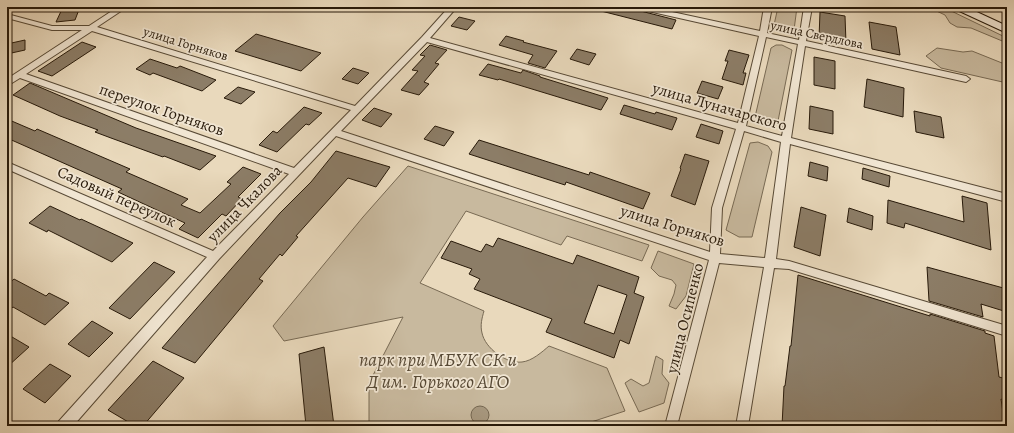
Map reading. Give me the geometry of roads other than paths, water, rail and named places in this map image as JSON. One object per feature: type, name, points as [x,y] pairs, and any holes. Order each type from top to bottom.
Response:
[{"type":"main road","points":[[958,7],[1007,30]]},
{"type":"street","points":[[7,83],[123,7]]},
{"type":"street","name":"улица Чкалова","points":[[64,426],[215,256],[425,39],[452,7]]},
{"type":"street","name":"улица Свердлова","points":[[639,7],[966,79]]},
{"type":"street","name":"улица Осипенко","points":[[671,426],[715,258],[717,208],[741,127],[763,35],[768,7]]},
{"type":"street","points":[[742,426],[770,262],[786,140],[808,7]]},
{"type":"street","name":"улица Горняков","points":[[7,16],[52,28],[91,28],[356,109]]},
{"type":"street","name":"улица Луначарского","points":[[425,39],[786,140],[1007,198]]},
{"type":"street","name":"переулок Горняков","points":[[19,75],[296,172]]},
{"type":"street","name":"улица Горняков","points":[[334,132],[715,258],[770,262],[789,266],[1007,331]]},
{"type":"street","name":"Садовый переулок","points":[[7,165],[215,256]]},
{"type":"park label","name":"парк при МБУК СК и Д им. Горького АГО","points":[[438,370]]}]
